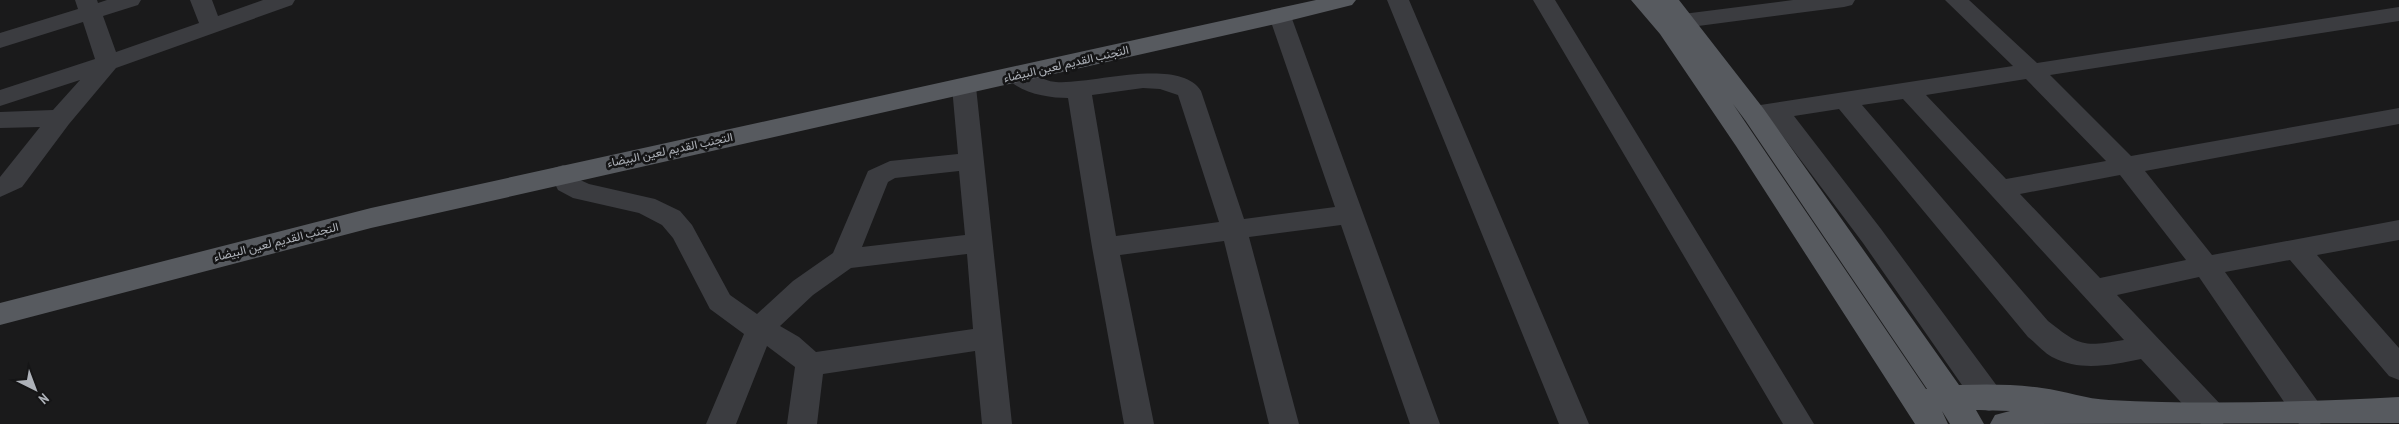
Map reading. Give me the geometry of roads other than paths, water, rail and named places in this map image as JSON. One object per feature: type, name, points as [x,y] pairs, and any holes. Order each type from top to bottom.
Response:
[{"type":"main road","name":"التجنب القديم لعين البيضاء","points":[[0,314],[371,218],[563,174],[964,87],[1344,0]]},
{"type":"main road","points":[[1643,0],[1668,29],[1745,140],[1925,412],[1949,398],[1997,411],[2064,420],[2086,412],[2231,418],[2310,415],[2352,418],[2399,410]]},
{"type":"main road","points":[[1675,11],[1766,112],[1800,160],[1841,241],[1968,424]]},
{"type":"street","points":[[0,41],[88,6],[130,0]]},
{"type":"street","points":[[201,0],[211,26]]},
{"type":"street","points":[[0,98],[108,63],[284,0]]},
{"type":"street","points":[[1398,0],[1574,424]]},
{"type":"street","points":[[1544,0],[1799,424]]},
{"type":"street","points":[[1675,11],[1844,0]]},
{"type":"street","points":[[1956,0],[2030,70],[2126,166],[2206,266],[2310,415]]},
{"type":"street","points":[[88,6],[108,63]]},
{"type":"street","points":[[1766,112],[2399,14]]},
{"type":"street","points":[[1280,16],[1425,424]]},
{"type":"street","points":[[0,188],[13,181],[60,118],[108,63]]},
{"type":"street","points":[[1017,75],[1034,85],[1056,90],[1146,81],[1172,83],[1189,91],[1234,229],[1284,424]]},
{"type":"street","points":[[964,87],[996,424]]},
{"type":"street","points":[[1079,89],[1105,247],[1139,424]]},
{"type":"street","points":[[1908,90],[1998,190],[2148,347],[2231,418]]},
{"type":"street","points":[[1845,100],[2038,329],[2063,349],[2085,356],[2148,347]]},
{"type":"street","points":[[1998,190],[2399,116]]},
{"type":"street","points":[[0,120],[60,118]]},
{"type":"street","points":[[1800,160],[1872,236],[1997,411]]},
{"type":"street","points":[[844,259],[876,177],[890,170],[971,161]]},
{"type":"street","points":[[563,174],[567,184],[582,192],[646,205],[671,218],[683,232],[720,302],[729,311],[786,342],[810,364]]},
{"type":"street","points":[[1105,247],[1350,214]]},
{"type":"street","points":[[2094,290],[2206,266],[2399,230]]},
{"type":"street","points":[[1841,241],[1872,236]]},
{"type":"street","points":[[721,424],[760,327],[803,288],[844,259],[979,243]]},
{"type":"street","points":[[2296,249],[2399,368]]},
{"type":"street","points":[[810,364],[988,338]]},
{"type":"street","points":[[802,424],[810,364]]}]
